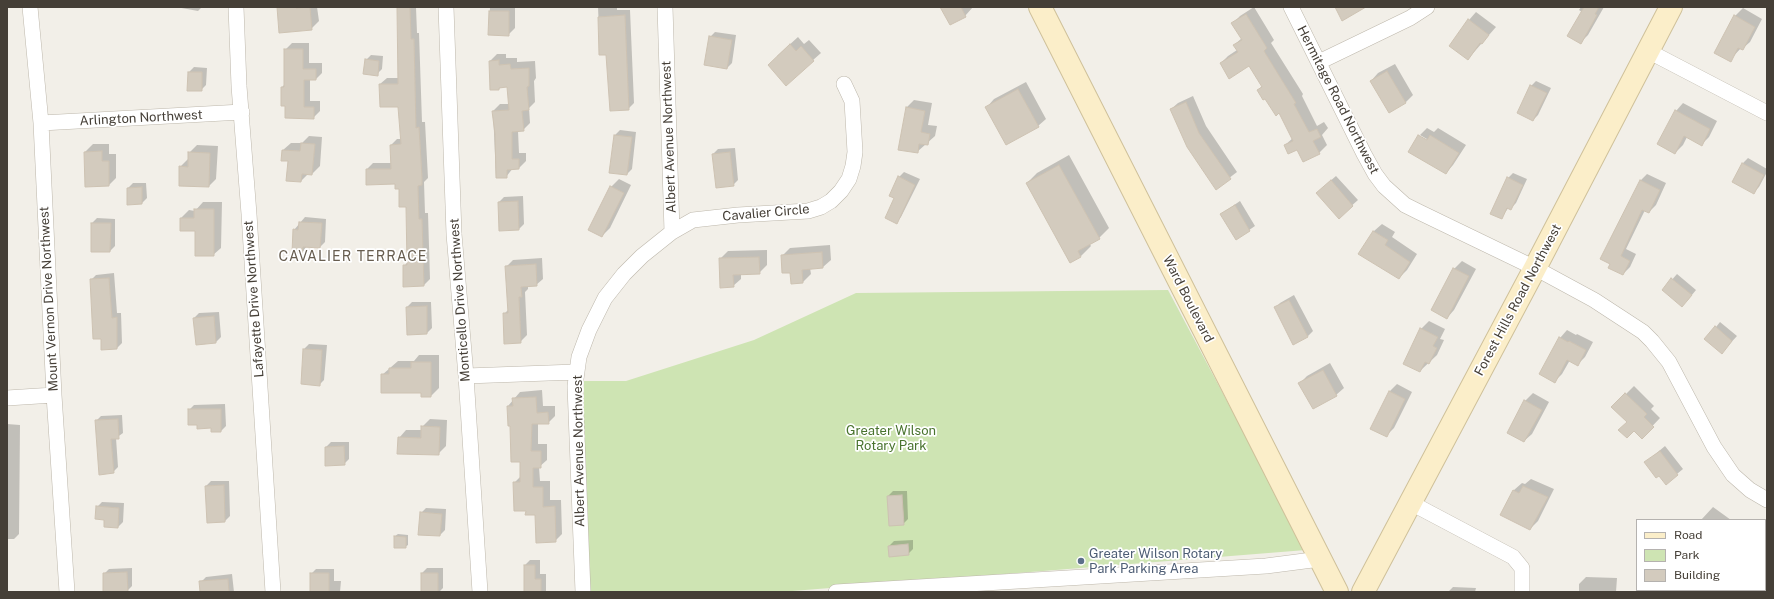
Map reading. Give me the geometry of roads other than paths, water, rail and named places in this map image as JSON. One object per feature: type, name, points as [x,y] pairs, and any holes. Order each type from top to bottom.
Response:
[{"type":"main road","name":"Ward Boulevard","points":[[1040,7],[1337,592]]},
{"type":"main road","name":"Forest Hills Road Northwest","points":[[1363,592],[1535,268],[1671,7]]},
{"type":"street","name":"Mount Vernon Drive Northwest","points":[[30,7],[41,123],[54,395],[67,592]]},
{"type":"street","name":"Lafayette Drive Northwest","points":[[236,7],[273,592]]},
{"type":"street","name":"Monticello Drive Northwest","points":[[446,7],[454,234],[466,376],[480,592]]},
{"type":"street","name":"Albert Avenue Northwest","points":[[583,592],[575,386],[579,357],[589,330],[605,298],[624,274],[642,256],[672,232],[665,7]]},
{"type":"street","name":"Hermitage Road Northwest","points":[[1291,7],[1375,174],[1394,196],[1419,212],[1535,268],[1594,300],[1628,321],[1652,341],[1669,362],[1714,447],[1733,476],[1750,490],[1767,500]]},
{"type":"street","points":[[1319,62],[1410,18],[1427,7]]},
{"type":"street","points":[[1648,51],[1767,113]]},
{"type":"street","name":"Cavalier Circle","points":[[672,232],[693,220],[738,215],[808,211],[821,207],[831,201],[841,191],[849,179],[854,166],[852,101],[844,84]]},
{"type":"street","name":"Arlington Northwest","points":[[41,123],[242,112]]},
{"type":"street","points":[[466,376],[576,372]]},
{"type":"street","points":[[7,398],[54,395]]},
{"type":"street","points":[[1411,503],[1514,557],[1522,568],[1522,592]]},
{"type":"street","points":[[836,592],[873,591],[1266,566],[1320,559]]},
{"type":"place","name":"Greater Wilson Rotary Park Parking Area","points":[[1081,561]]},
{"type":"district","name":"CAVALIER TERRACE","points":[[353,257]]},
{"type":"park label","name":"Greater Wilson Rotary Park","points":[[891,438]]}]
